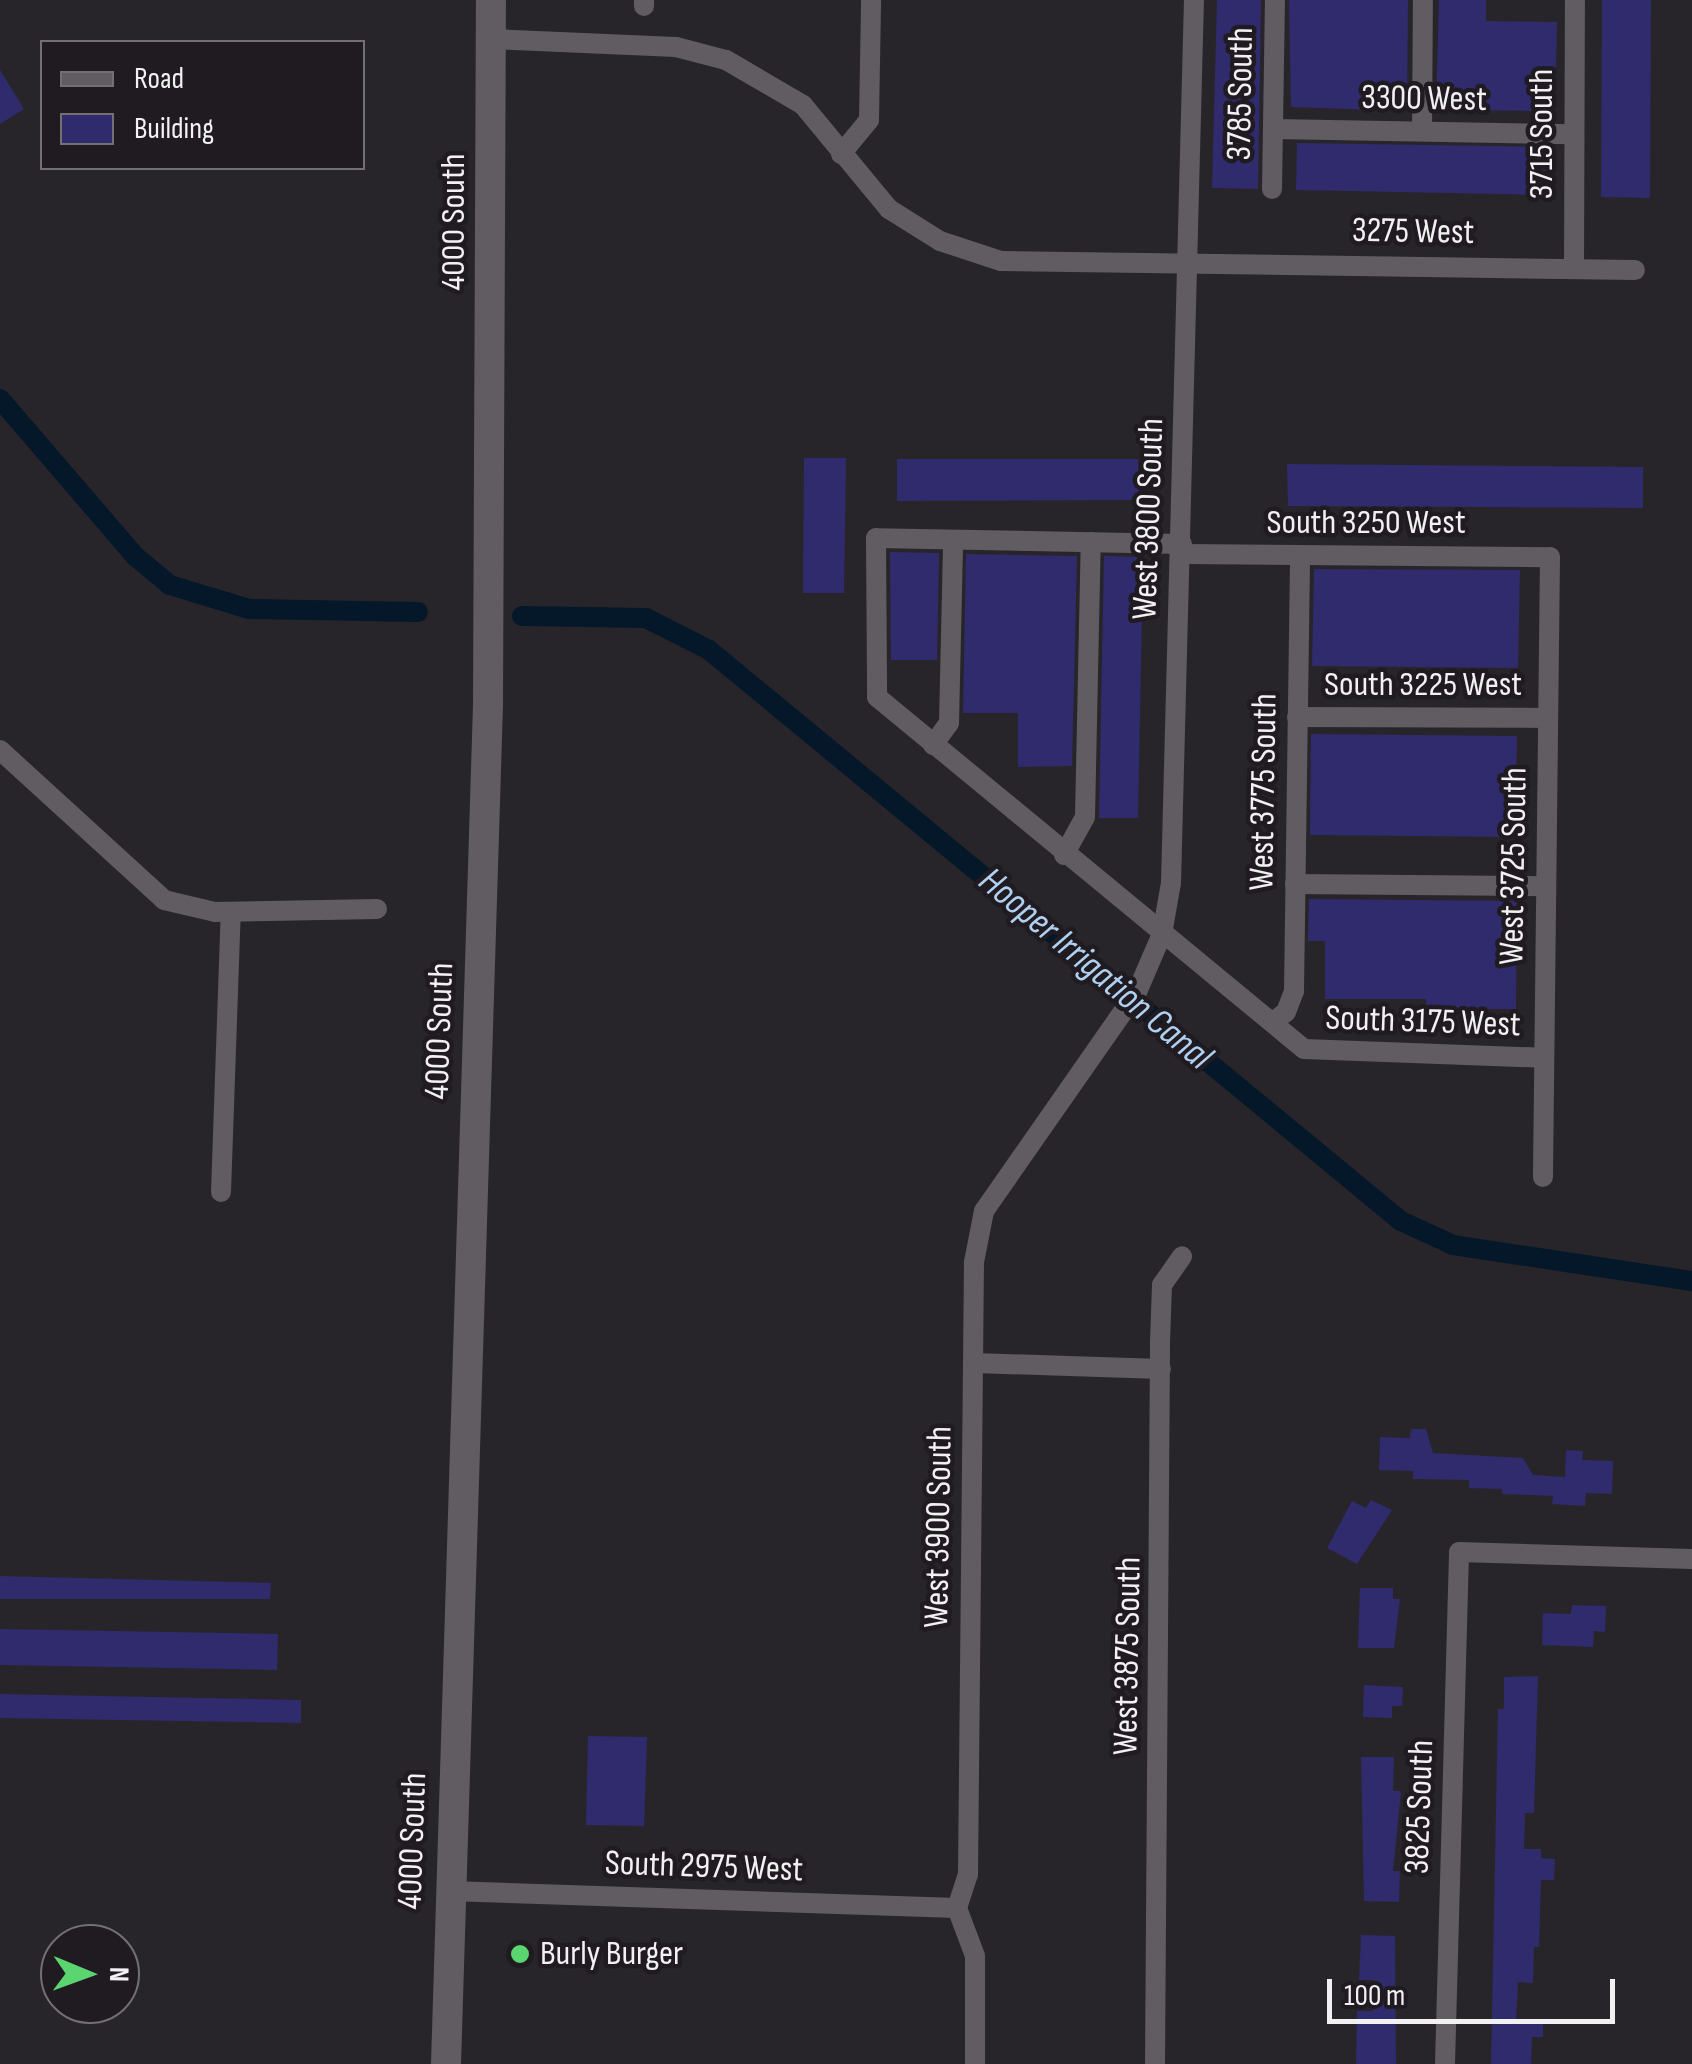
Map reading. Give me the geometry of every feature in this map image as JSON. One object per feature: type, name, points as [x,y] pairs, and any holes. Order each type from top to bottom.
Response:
[{"type":"main road","name":"4000 South","points":[[446,2064],[488,702],[491,0]]},
{"type":"street","points":[[841,154],[869,120],[872,0]]},
{"type":"street","name":"West 3800 South","points":[[1114,1028],[1158,944],[1171,883],[1194,0]]},
{"type":"street","name":"3785 South","points":[[1272,189],[1275,0]]},
{"type":"street","points":[[1422,131],[1423,0]]},
{"type":"street","name":"3715 South","points":[[1574,268],[1576,0]]},
{"type":"street","name":"3275 West","points":[[491,38],[676,46],[726,60],[802,105],[889,209],[968,254],[1034,262],[1190,260],[1635,270]]},
{"type":"street","name":"3300 West","points":[[1273,129],[1573,134]]},
{"type":"street","name":"South 3250 West","points":[[933,744],[876,697],[876,538],[1091,542],[1300,555],[1550,556]]},
{"type":"street","points":[[933,744],[948,723],[953,540]]},
{"type":"street","points":[[1064,855],[1085,817],[1091,542]]},
{"type":"street","name":"West 3775 South","points":[[1273,1022],[1286,1012],[1294,990],[1300,555]]},
{"type":"street","name":"West 3725 South","points":[[1543,1177],[1550,556]]},
{"type":"street","name":"South 3225 West","points":[[1298,717],[1548,718]]},
{"type":"street","name":"South 3175 West","points":[[933,744],[1064,855],[1158,944],[1318,1054],[1544,1058]]},
{"type":"street","points":[[0,750],[164,900],[231,912],[377,910]]},
{"type":"street","points":[[1295,884],[1546,886]]},
{"type":"street","points":[[221,1192],[231,912]]},
{"type":"street","name":"West 3900 South","points":[[957,1908],[968,1876],[974,1262],[984,1211],[1114,1028]]},
{"type":"street","name":"West 3875 South","points":[[1155,2064],[1162,1285],[1182,1256]]},
{"type":"street","points":[[973,1363],[1161,1369]]},
{"type":"street","name":"3825 South","points":[[1445,2064],[1460,1552],[1692,1559]]},
{"type":"street","name":"South 2975 West","points":[[449,1890],[957,1908]]},
{"type":"street","points":[[957,1908],[975,1956],[974,2064]]},
{"type":"building","points":[[1217,0],[1261,0],[1258,189],[1212,188]]},
{"type":"building","points":[[1289,0],[1408,0],[1407,111],[1291,107]]},
{"type":"building","points":[[1439,0],[1486,0],[1486,21],[1557,22],[1555,111],[1436,110]]},
{"type":"building","points":[[1602,0],[1651,0],[1650,198],[1601,197]]},
{"type":"building","points":[[0,70],[24,109],[0,124]]},
{"type":"building","points":[[1297,143],[1553,147],[1552,195],[1296,190]]},
{"type":"building","points":[[804,458],[846,458],[844,593],[803,593]]},
{"type":"building","points":[[897,459],[1138,459],[1139,500],[897,501]]},
{"type":"building","points":[[1287,464],[1643,467],[1643,508],[1288,506]]},
{"type":"building","points":[[890,552],[939,553],[937,660],[891,660]]},
{"type":"building","points":[[966,554],[1077,556],[1072,766],[1018,767],[1018,713],[963,713]]},
{"type":"building","points":[[1104,556],[1143,557],[1138,818],[1099,818]]},
{"type":"building","points":[[1314,569],[1520,570],[1518,668],[1312,666]]},
{"type":"building","points":[[1311,734],[1517,736],[1515,837],[1310,835]]},
{"type":"building","points":[[1309,899],[1517,901],[1516,1009],[1426,1009],[1426,999],[1325,999],[1325,941],[1308,941]]},
{"type":"building","points":[[1411,1429],[1426,1429],[1433,1453],[1523,1458],[1533,1475],[1565,1477],[1566,1450],[1583,1451],[1582,1460],[1613,1461],[1612,1494],[1586,1493],[1585,1506],[1552,1504],[1553,1496],[1502,1494],[1502,1489],[1469,1488],[1469,1480],[1413,1479],[1413,1471],[1379,1470],[1380,1437],[1410,1438]]},
{"type":"building","points":[[1371,1500],[1392,1510],[1357,1564],[1327,1548],[1352,1501],[1366,1508]]},
{"type":"building","points":[[0,1576],[271,1583],[270,1599],[0,1599]]},
{"type":"building","points":[[1360,1588],[1393,1588],[1393,1599],[1400,1599],[1394,1648],[1358,1648]]},
{"type":"building","points":[[1572,1605],[1606,1606],[1605,1632],[1594,1631],[1593,1647],[1542,1645],[1543,1613],[1571,1614]]},
{"type":"building","points":[[0,1629],[278,1634],[277,1670],[0,1665]]},
{"type":"building","points":[[1538,1676],[1534,1813],[1525,1813],[1524,1849],[1541,1849],[1541,1858],[1555,1859],[1554,1880],[1541,1880],[1539,1947],[1534,1947],[1533,1983],[1518,1982],[1516,2021],[1543,2021],[1543,2037],[1532,2037],[1531,2064],[1491,2064],[1498,1709],[1504,1709],[1504,1677]]},
{"type":"building","points":[[1364,1685],[1403,1687],[1402,1706],[1392,1706],[1392,1718],[1363,1717]]},
{"type":"building","points":[[0,1694],[301,1700],[301,1723],[0,1718]]},
{"type":"building","points":[[588,1736],[647,1737],[644,1826],[586,1825]]},
{"type":"building","points":[[1361,1757],[1394,1757],[1393,1791],[1401,1791],[1393,1871],[1400,1871],[1399,1902],[1364,1901]]},
{"type":"building","points":[[1361,1935],[1395,1936],[1396,2064],[1356,2064],[1357,2011],[1373,2011],[1374,1980],[1359,1980]]},
{"type":"waterway","name":"Hooper Irrigation Canal","points":[[0,399],[136,557],[170,585],[249,609],[418,612]]},
{"type":"waterway","name":"Hooper Irrigation Canal","points":[[522,616],[646,618],[709,650],[1401,1221],[1453,1245],[1692,1281]]},
{"type":"place","name":"Burly Burger","points":[[520,1954]]}]
